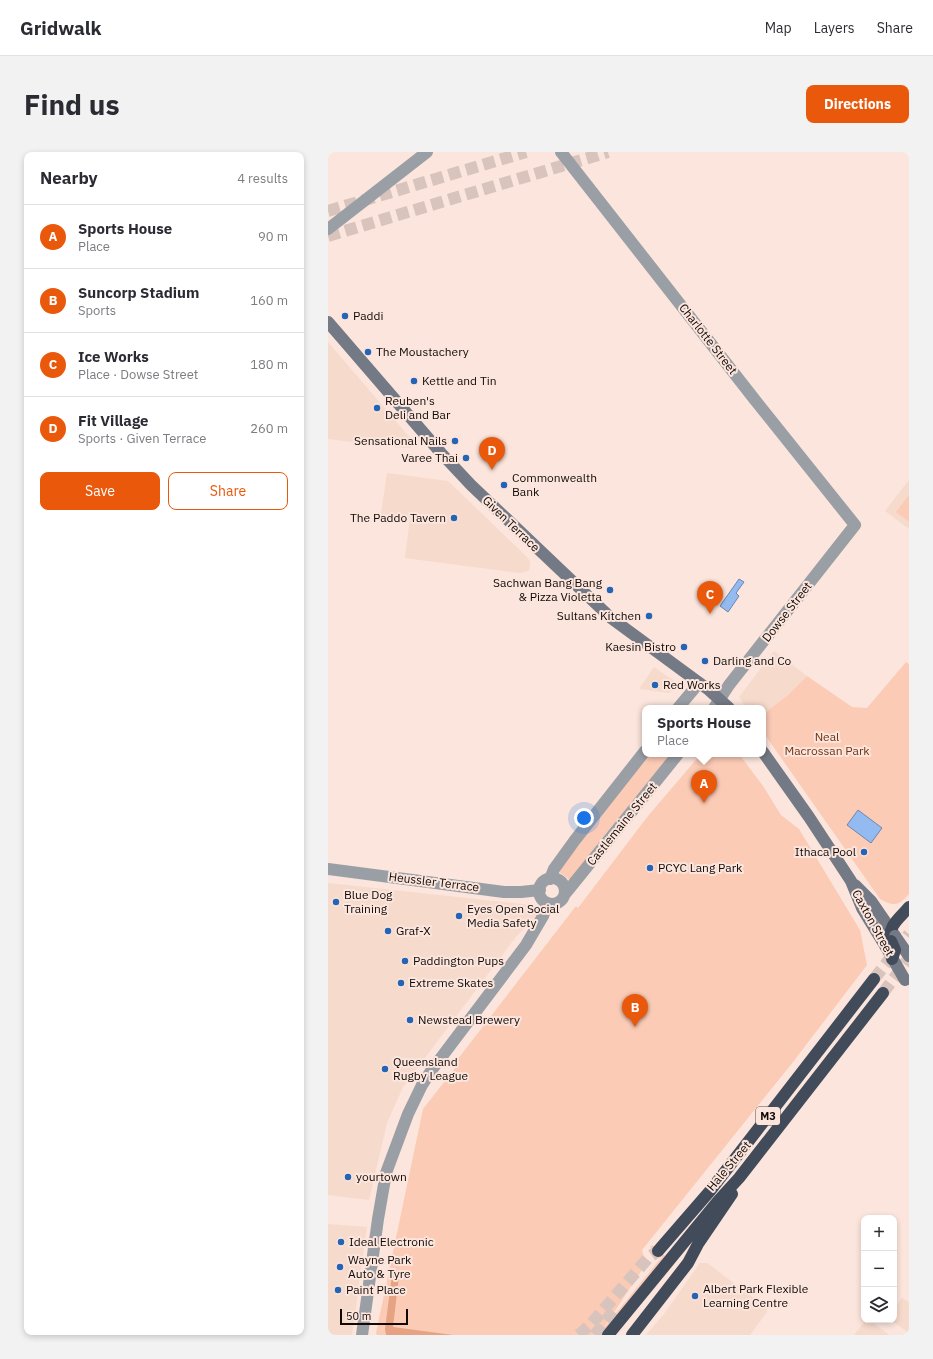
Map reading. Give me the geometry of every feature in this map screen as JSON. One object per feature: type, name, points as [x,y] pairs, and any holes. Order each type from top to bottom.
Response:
[{"type":"highway","points":[[892,958],[895,950],[890,938],[897,920],[909,908]]},
{"type":"highway","name":"Hale Street","points":[[658,1251],[710,1191],[874,979]]},
{"type":"highway","name":"Hale Street","points":[[608,1335],[718,1201],[739,1178],[883,993]]},
{"type":"highway","points":[[688,1263],[698,1244],[731,1198],[739,1178]]},
{"type":"highway","points":[[632,1335],[688,1263],[700,1251]]},
{"type":"main road","name":"Given Terrace","points":[[328,322],[465,479],[611,618],[698,682],[717,704]]},
{"type":"main road","name":"Caxton Street","points":[[766,756],[809,817],[851,881],[862,908],[909,956]]},
{"type":"main road","name":"Caxton Street","points":[[851,881],[871,900],[890,938]]},
{"type":"main road","name":"Caxton Street","points":[[892,958],[908,981]]},
{"type":"street","points":[[328,229],[427,152]]},
{"type":"street","name":"Charlotte Street","points":[[562,152],[755,400],[855,525]]},
{"type":"street","name":"Dowse Street","points":[[717,704],[855,525]]},
{"type":"street","points":[[680,705],[698,682]]},
{"type":"street","points":[[550,879],[554,869],[575,840],[642,755]]},
{"type":"street","name":"Castlemaine Street","points":[[565,894],[674,757]]},
{"type":"street","name":"Heussler Terrace","points":[[328,869],[504,892],[540,890]]},
{"type":"street","points":[[550,879],[558,880],[565,889],[565,894],[560,901],[552,904],[548,903],[542,898],[540,890],[543,883],[550,879]]},
{"type":"street","points":[[362,1335],[386,1173],[408,1114],[430,1071],[526,945],[543,916],[548,903]]},
{"type":"shaded area","points":[[328,342],[412,440],[413,443],[411,448],[328,439]]},
{"type":"shaded area","points":[[387,473],[448,481],[528,558],[530,562],[529,570],[520,573],[405,558],[410,518],[381,514]]},
{"type":"shaded area","points":[[909,480],[909,529],[885,511]]},
{"type":"shaded area","points":[[774,651],[807,676],[788,695],[766,712],[766,705],[744,705],[739,697]]},
{"type":"shaded area","name":"Red Works","points":[[654,667],[677,683],[670,693],[639,689]]},
{"type":"shaded area","points":[[328,883],[531,905],[539,912],[515,938],[403,1087],[387,1123],[369,1200],[328,1195]]},
{"type":"shaded area","points":[[328,1224],[367,1227],[352,1335],[328,1335]]},
{"type":"shaded area","name":"Albert Park Flexible Learning Centre","points":[[700,1263],[707,1263],[767,1308],[767,1312],[750,1335],[646,1335],[664,1314]]},
{"type":"shaded area","points":[[392,1275],[399,1276],[393,1327],[453,1335],[386,1335],[385,1329]]},
{"type":"shaded area","points":[[902,1298],[909,1302],[909,1333],[895,1323],[897,1323],[897,1305]]},
{"type":"shaded area","points":[[864,1323],[874,1323],[889,1335],[854,1335]]},
{"type":"green space","points":[[909,495],[909,522],[896,512]]},
{"type":"green space","name":"Neal Macrossan Park","points":[[906,662],[909,664],[909,894],[902,901],[896,904],[880,899],[766,736],[766,712],[788,695],[807,676],[852,707],[867,708]]},
{"type":"green space","points":[[647,757],[669,757],[571,881],[558,871]]},
{"type":"green space","points":[[698,757],[741,757],[763,786],[781,815],[799,829],[860,930],[867,965],[793,1062],[642,1250],[646,1264],[603,1329],[662,1257],[650,1247],[652,1245],[665,1256],[601,1335],[377,1335],[376,1333],[423,1109],[456,1067],[454,1064],[576,906],[578,908],[648,816]]},
{"type":"water","points":[[739,579],[744,582],[736,593],[739,596],[728,612],[720,606]]},
{"type":"water","points":[[858,810],[882,828],[871,843],[847,825]]},
{"type":"tunnel","points":[[328,211],[526,152]]},
{"type":"tunnel","points":[[328,236],[608,152]]},
{"type":"tunnel","points":[[874,979],[909,934]]},
{"type":"tunnel","points":[[883,993],[909,958]]},
{"type":"tunnel","points":[[579,1335],[592,1323],[648,1258],[658,1251]]},
{"type":"tunnel","points":[[595,1335],[615,1309]]},
{"type":"place","name":"Paddi","points":[[345,316]]},
{"type":"place","name":"The Moustachery","points":[[368,352]]},
{"type":"place","name":"Kettle and Tin","points":[[414,381]]},
{"type":"place","name":"Reuben's Deli and Bar","points":[[377,408]]},
{"type":"place","name":"Sensational Nails","points":[[455,441]]},
{"type":"place","name":"Varee Thai","points":[[466,458]]},
{"type":"place","name":"Fit Village","points":[[492,470]]},
{"type":"place","name":"Commonwealth Bank","points":[[504,485]]},
{"type":"place","name":"The Paddo Tavern","points":[[454,518]]},
{"type":"place","name":"Sachwan Bang Bang & Pizza Violetta","points":[[610,590]]},
{"type":"place","name":"Ice Works","points":[[710,614]]},
{"type":"place","name":"Sultans Kitchen","points":[[649,616]]},
{"type":"place","name":"Kaesin Bistro","points":[[684,647]]},
{"type":"place","name":"Darling and Co","points":[[705,661]]},
{"type":"place","name":"Red Works","points":[[655,685]]},
{"type":"place","name":"Sports House","points":[[704,803]]},
{"type":"place","name":"Ithaca Pool","points":[[864,852]]},
{"type":"place","name":"PCYC Lang Park","points":[[650,868]]},
{"type":"place","name":"Blue Dog Training","points":[[336,902]]},
{"type":"place","name":"Eyes Open Social Media Safety","points":[[459,916]]},
{"type":"place","name":"Graf-X","points":[[388,931]]},
{"type":"place","name":"Paddington Pups","points":[[405,961]]},
{"type":"place","name":"Extreme Skates","points":[[401,983]]},
{"type":"place","name":"Newstead Brewery","points":[[410,1020]]},
{"type":"place","name":"Suncorp Stadium","points":[[635,1027]]},
{"type":"place","name":"Queensland Rugby League","points":[[385,1069]]},
{"type":"place","name":"yourtown","points":[[348,1177]]},
{"type":"place","name":"Ideal Electronic","points":[[341,1242]]},
{"type":"place","name":"Wayne Park Auto & Tyre","points":[[340,1267]]},
{"type":"place","name":"Paint Place","points":[[338,1290]]},
{"type":"place","name":"Albert Park Flexible Learning Centre","points":[[695,1296]]}]
